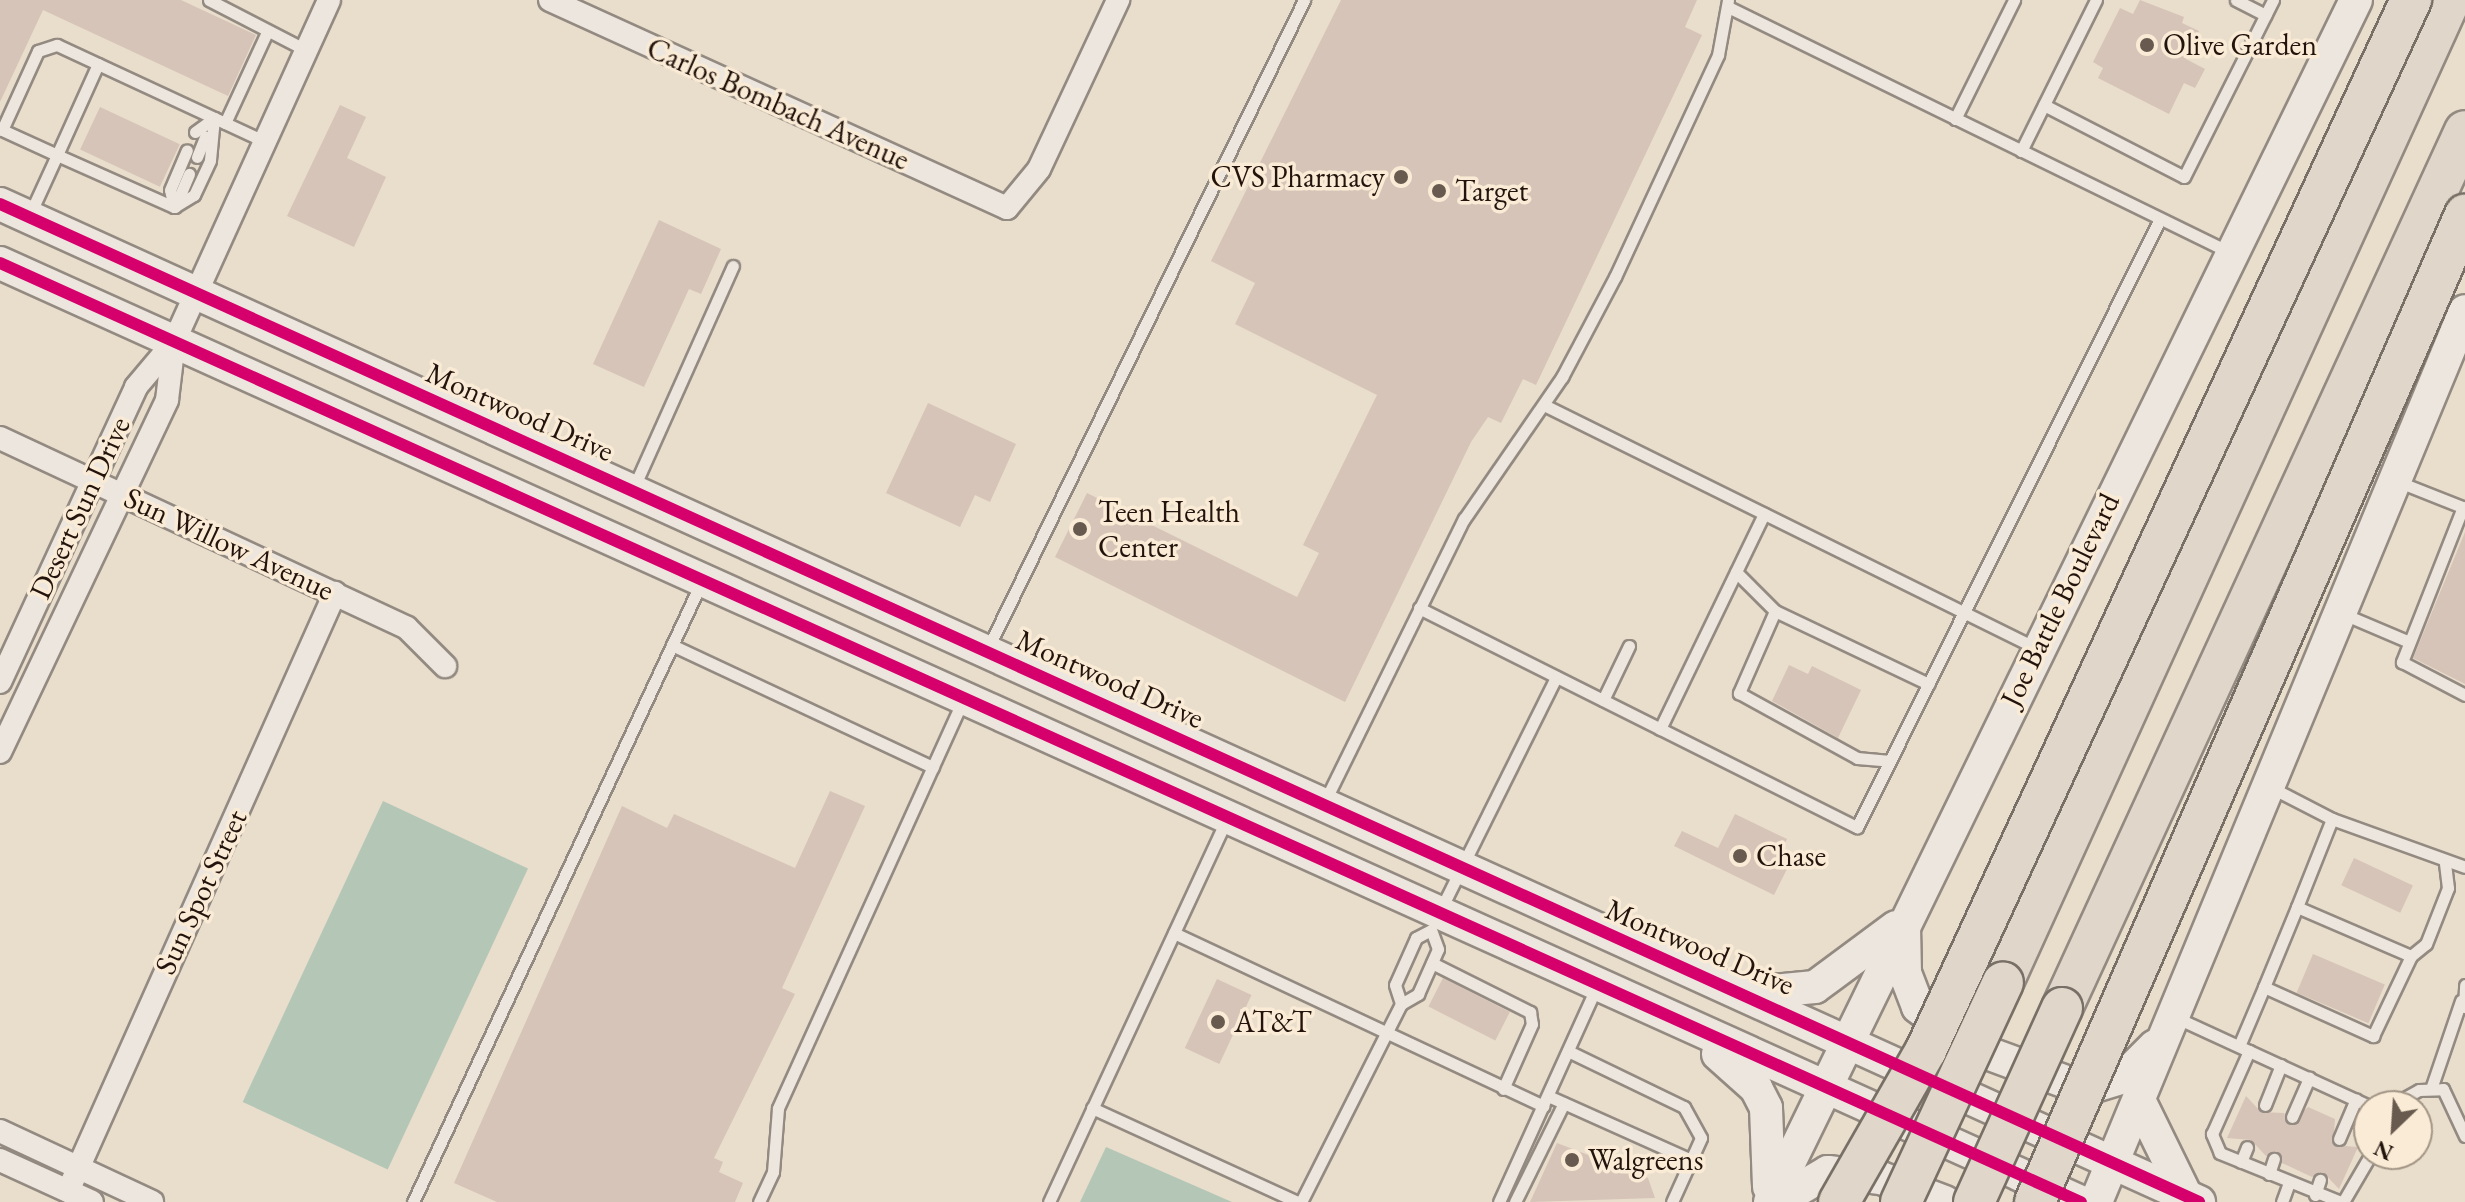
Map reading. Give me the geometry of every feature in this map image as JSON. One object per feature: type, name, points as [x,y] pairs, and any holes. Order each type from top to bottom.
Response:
[{"type":"highway","points":[[1839,1202],[1926,1050],[2411,0]]},
{"type":"highway","points":[[1901,1202],[2450,0]]},
{"type":"highway","points":[[1974,1202],[2465,131]]},
{"type":"highway","points":[[2035,1202],[2465,215]]},
{"type":"main road","name":"Joe Battle Boulevard","points":[[1769,1202],[2036,648],[2356,0]]},
{"type":"main road","name":"Montwood Drive","points":[[14,210],[1323,804],[1459,870],[1847,1039],[2193,1199]]},
{"type":"main road","points":[[0,263],[1226,820],[1434,923],[1596,988],[1822,1091],[2081,1202]]},
{"type":"main road","points":[[2096,1202],[2465,311]]},
{"type":"main road","points":[[1904,919],[1905,973],[1918,1007],[1949,1036],[2029,1074],[2085,1089],[2104,1086],[2124,1077],[2168,1026]]},
{"type":"main road","points":[[1742,993],[1815,987],[1904,919]]},
{"type":"main road","points":[[1694,1033],[1756,1088],[1766,1108],[1769,1202]]},
{"type":"main road","points":[[2139,1100],[2193,1199]]},
{"type":"main road","points":[[1777,1202],[1828,1172],[1881,1178],[1945,1202]]},
{"type":"street","name":"Desert Sun Drive","points":[[0,752],[119,492],[167,400],[174,342],[329,0]]},
{"type":"street","name":"Carlos Bombach Avenue","points":[[550,0],[1007,208],[1039,169],[1118,0]]},
{"type":"street","name":"Desert Sun Drive","points":[[0,682],[136,387],[174,342]]},
{"type":"street","name":"Sun Willow Avenue","points":[[0,438],[407,628],[445,666]]},
{"type":"street","name":"Sun Spot Street","points":[[68,1191],[335,593]]},
{"type":"street","points":[[0,1131],[152,1202]]},
{"type":"street","points":[[0,1160],[92,1202]]},
{"type":"lane","points":[[174,207],[170,190],[192,153],[219,120],[267,32],[267,26],[209,0]]},
{"type":"lane","points":[[986,652],[1304,0]]},
{"type":"lane","points":[[1955,119],[2014,0]]},
{"type":"lane","points":[[2021,151],[2096,0]]},
{"type":"lane","points":[[2236,0],[2265,15]]},
{"type":"lane","points":[[2044,105],[2184,177],[2273,0]]},
{"type":"lane","points":[[1323,804],[1464,519],[1544,405],[1615,277],[1707,79],[1728,4],[2231,254]]},
{"type":"lane","points":[[267,32],[306,50]]},
{"type":"lane","points":[[174,207],[1,130],[38,51],[57,45],[264,141]]},
{"type":"lane","points":[[14,210],[57,155],[98,64]]},
{"type":"lane","points":[[195,132],[219,120]]},
{"type":"lane","points":[[174,207],[194,195],[210,160],[219,120]]},
{"type":"lane","points":[[174,207],[189,174]]},
{"type":"lane","points":[[1419,608],[1857,827],[2160,219]]},
{"type":"lane","points":[[632,491],[733,266]]},
{"type":"lane","points":[[1544,405],[2036,648]]},
{"type":"lane","points":[[2395,480],[2464,508],[2407,641],[2407,670],[2465,695]]},
{"type":"lane","points":[[1660,729],[1764,514]]},
{"type":"lane","points":[[1736,572],[1775,611],[1929,684]]},
{"type":"lane","points":[[413,1202],[702,582]]},
{"type":"lane","points":[[1775,611],[1739,693],[1857,758],[1890,761]]},
{"type":"lane","points":[[2340,613],[2407,641]]},
{"type":"lane","points":[[672,645],[933,767]]},
{"type":"lane","points":[[1603,700],[1629,646]]},
{"type":"lane","points":[[1401,1004],[1395,985],[1416,938],[1434,923],[1556,677]]},
{"type":"lane","points":[[759,1202],[773,1172],[778,1108],[962,701]]},
{"type":"lane","points":[[2268,786],[2332,819],[2465,867]]},
{"type":"lane","points":[[2332,819],[2264,987],[2212,1134],[2220,1153],[2315,1195],[2342,1202],[2361,1170]]},
{"type":"lane","points":[[1049,1202],[1226,820]]},
{"type":"lane","points":[[2264,987],[2378,1036],[2411,956],[2426,944],[2448,888],[2445,862]]},
{"type":"lane","points":[[2297,907],[2411,956]]},
{"type":"lane","points":[[1092,1108],[1299,1202],[1401,1004],[1418,994],[1438,949],[1434,923]]},
{"type":"lane","points":[[1174,933],[1503,1089],[1564,1103],[1691,1160]]},
{"type":"lane","points":[[1432,963],[1530,1012],[1532,1024],[1503,1089]]},
{"type":"lane","points":[[2424,1090],[2432,1086],[2463,1006],[2465,985]]},
{"type":"lane","points":[[1499,1202],[1596,988]]},
{"type":"lane","points":[[2168,1026],[2244,1049],[2353,1098]]},
{"type":"lane","points":[[1568,1051],[1684,1107],[1701,1138],[1672,1202]]},
{"type":"lane","points":[[2265,1105],[2281,1065]]},
{"type":"lane","points":[[2292,1117],[2309,1078]]},
{"type":"lane","points":[[2432,1086],[2450,1097],[2465,1136]]},
{"type":"lane","points":[[1522,1202],[1564,1103]]},
{"type":"lane","points":[[2339,1139],[2353,1106]]},
{"type":"lane","points":[[2241,1162],[2247,1147]]},
{"type":"lane","points":[[2269,1174],[2274,1159]]},
{"type":"lane","points":[[2315,1195],[2320,1180]]},
{"type":"lane","points":[[2282,1202],[2289,1183]]},
{"type":"lane","points":[[1515,1202],[1527,1185]]},
{"type":"shaded area","points":[[383,801],[528,869],[388,1170],[243,1102]]},
{"type":"shaded area","points":[[1106,1147],[1232,1202],[1080,1202]]},
{"type":"building","points":[[0,0],[181,0],[256,35],[228,96],[43,10],[0,102]]},
{"type":"building","name":"Target","points":[[1341,0],[1697,0],[1685,27],[1702,35],[1536,385],[1523,379],[1501,423],[1488,417],[1471,442],[1345,702],[1055,557],[1087,493],[1297,597],[1319,553],[1303,545],[1377,395],[1235,324],[1255,283],[1211,261]]},
{"type":"building","name":"Olive Garden","points":[[2140,0],[2184,17],[2182,23],[2199,31],[2186,59],[2205,69],[2195,88],[2184,83],[2169,114],[2098,78],[2103,68],[2093,62],[2120,8],[2133,14]]},
{"type":"building","points":[[340,105],[366,117],[347,158],[386,177],[354,247],[287,216]]},
{"type":"building","points":[[100,107],[180,144],[160,187],[80,150]]},
{"type":"building","points":[[659,220],[721,249],[701,294],[689,289],[644,387],[593,364]]},
{"type":"building","points":[[928,403],[1016,444],[990,502],[975,495],[960,527],[886,493]]},
{"type":"building","points":[[2465,532],[2465,684],[2413,658]]},
{"type":"building","points":[[1789,665],[1808,674],[1812,666],[1861,690],[1838,738],[1772,701]]},
{"type":"building","points":[[830,791],[865,806],[782,988],[795,994],[714,1158],[723,1162],[719,1172],[743,1183],[735,1202],[497,1202],[454,1183],[622,806],[667,828],[674,814],[795,868]]},
{"type":"building","name":"Chase","points":[[1735,814],[1787,839],[1780,854],[1792,859],[1774,895],[1674,846],[1682,831],[1718,848]]},
{"type":"building","points":[[2354,858],[2413,885],[2400,913],[2341,885]]},
{"type":"building","points":[[2313,954],[2385,984],[2368,1023],[2297,993]]},
{"type":"building","points":[[1443,978],[1510,1012],[1495,1041],[1428,1007]]},
{"type":"building","name":"AT&T","points":[[1217,979],[1251,995],[1219,1064],[1185,1048]]},
{"type":"building","points":[[2246,1096],[2261,1112],[2284,1113],[2289,1125],[2308,1107],[2335,1119],[2333,1145],[2353,1147],[2353,1158],[2339,1189],[2323,1172],[2312,1177],[2282,1163],[2277,1151],[2266,1156],[2251,1140],[2227,1138]]},
{"type":"building","name":"Walgreens","points":[[1557,1143],[1648,1178],[1655,1198],[1530,1202]]},
{"type":"cycle path","points":[[0,204],[2199,1202]]},
{"type":"cycle path","points":[[0,263],[2081,1202]]},
{"type":"place","name":"Olive Garden","points":[[2147,45]]},
{"type":"place","name":"CVS Pharmacy","points":[[1401,177]]},
{"type":"place","name":"Target","points":[[1439,191]]},
{"type":"place","name":"Teen Health Center","points":[[1080,529]]},
{"type":"place","name":"Chase","points":[[1740,856]]},
{"type":"place","name":"AT&T","points":[[1218,1022]]},
{"type":"place","name":"Walgreens","points":[[1572,1160]]}]
